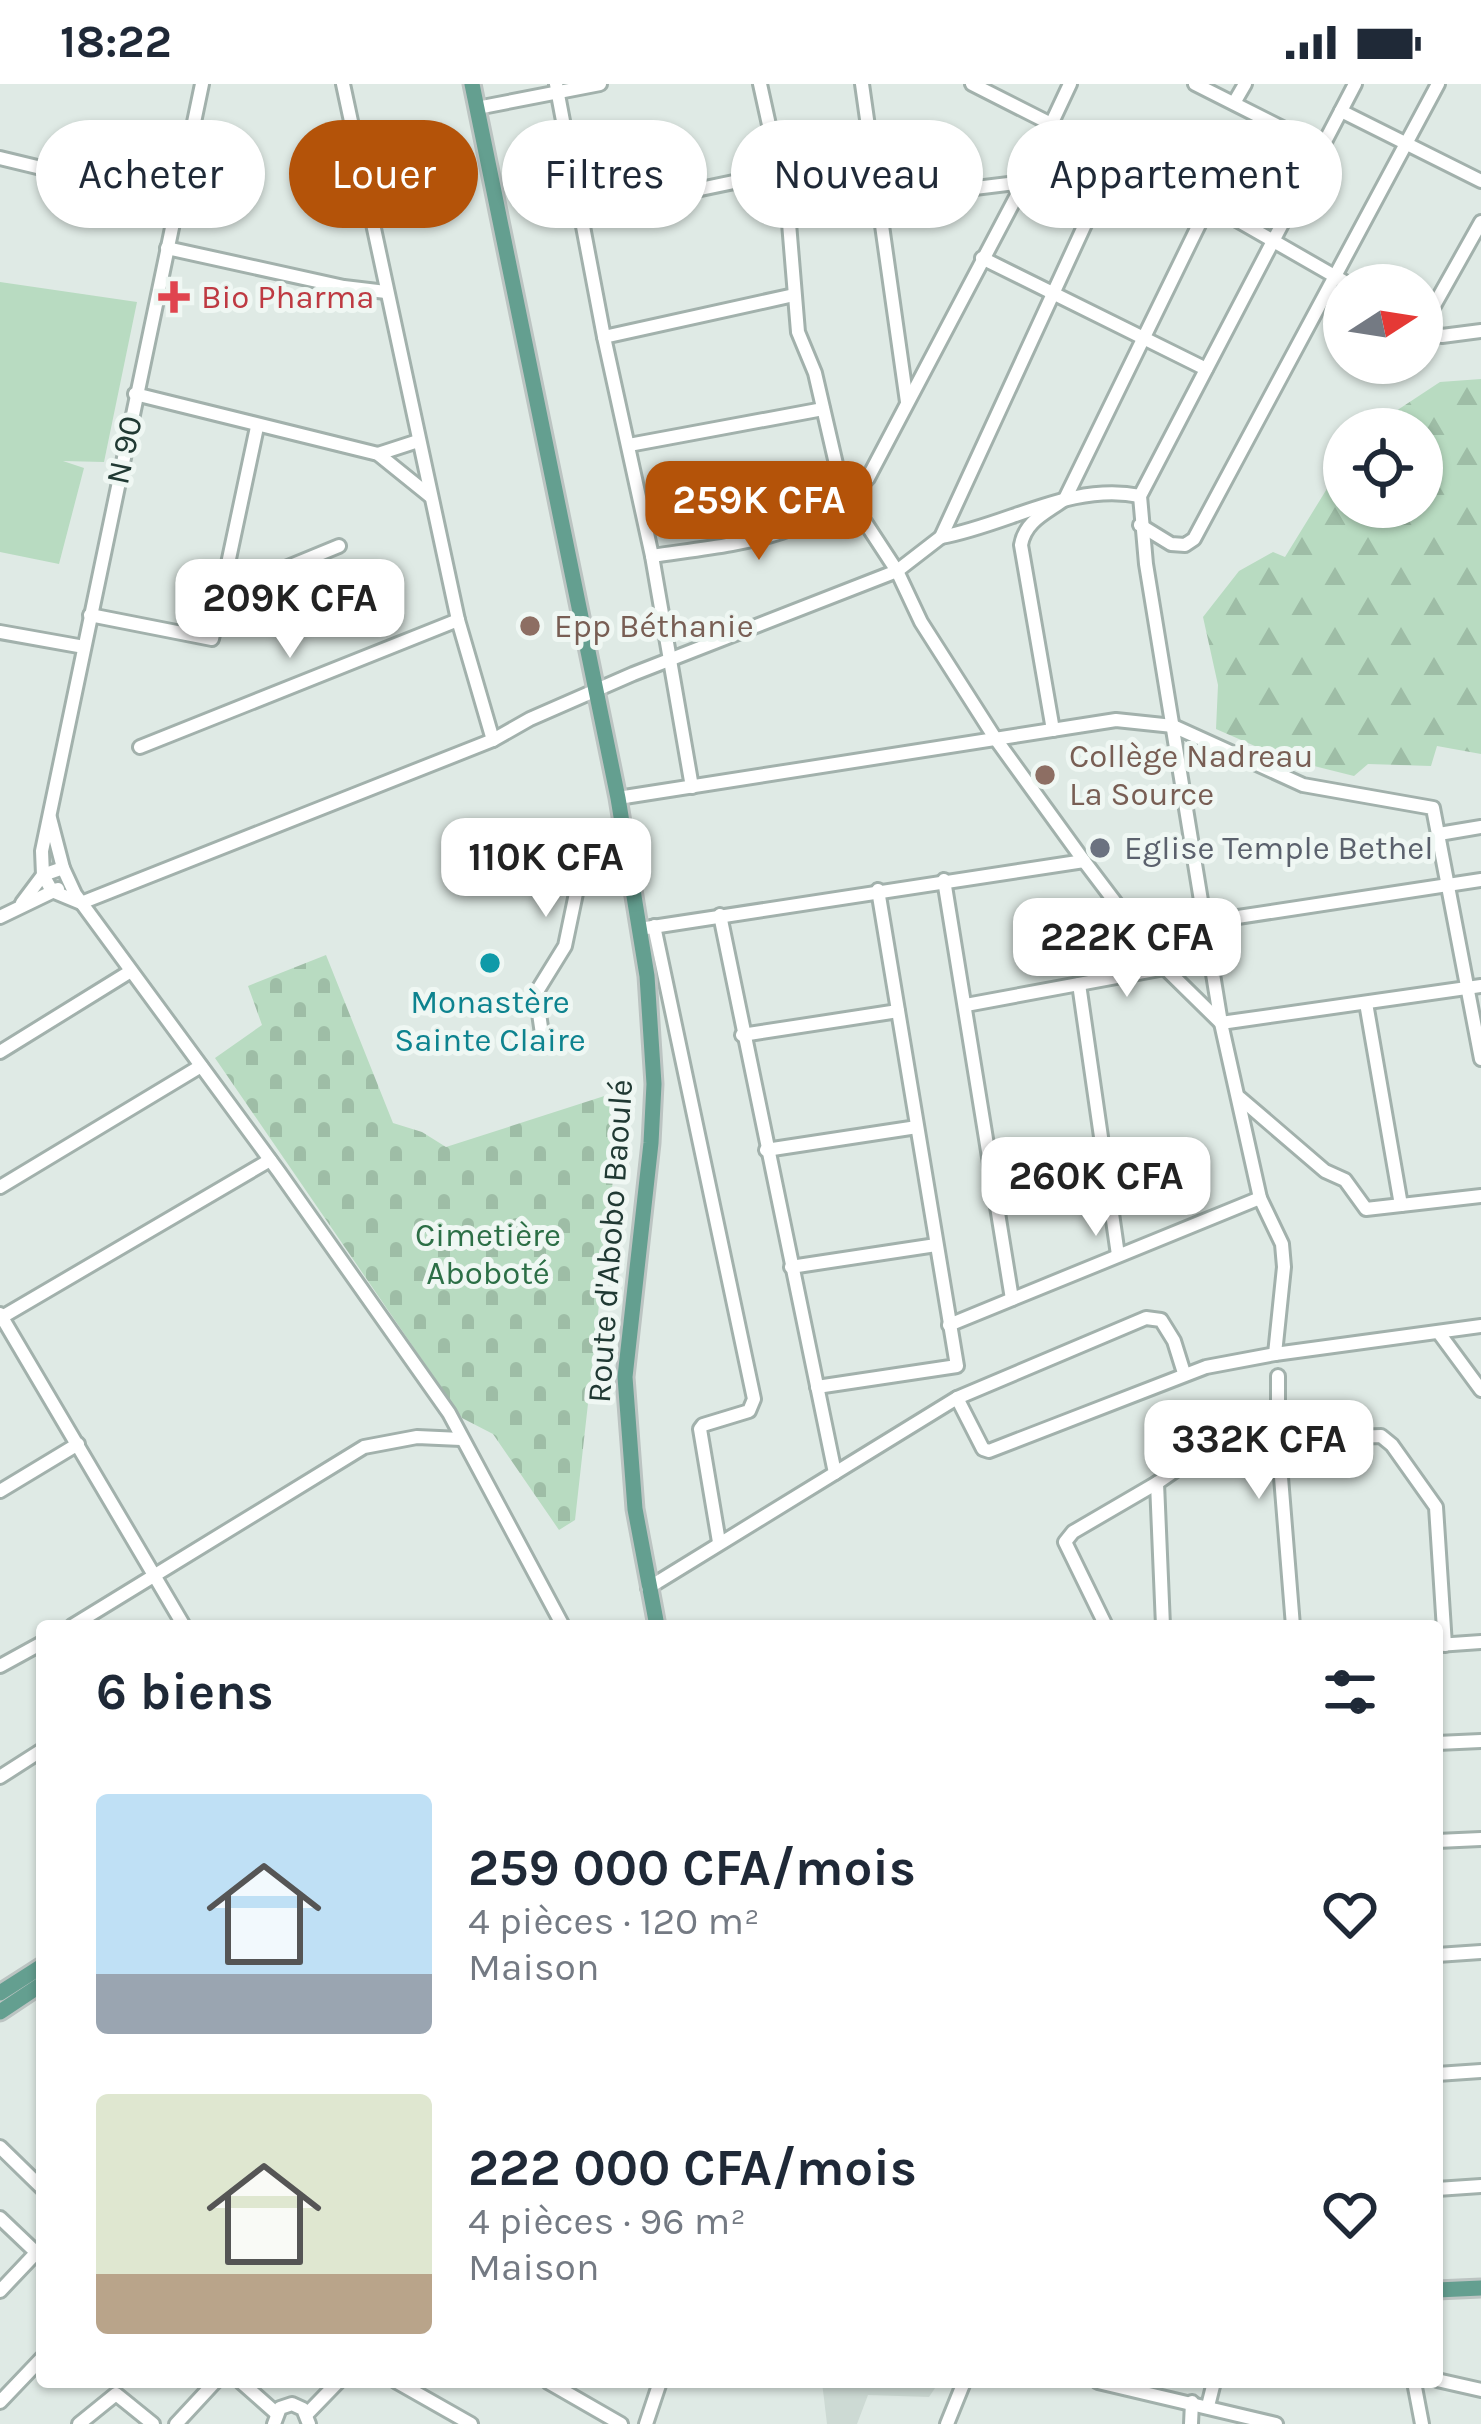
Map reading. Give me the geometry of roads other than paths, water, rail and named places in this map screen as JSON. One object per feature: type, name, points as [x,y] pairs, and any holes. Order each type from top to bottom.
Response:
[{"type":"main road","name":"Route d'Abobo Baoulé","points":[[472,84],[629,866],[647,928],[654,1084],[625,1377],[628,1447],[655,1620]]},
{"type":"main road","points":[[0,1993],[36,1970]]},
{"type":"main road","points":[[0,2012],[36,1988]]},
{"type":"main road","points":[[1443,2290],[1481,2288]]},
{"type":"street","name":"N 90","points":[[195,120],[202,84]]},
{"type":"street","points":[[343,84],[458,620],[493,740]]},
{"type":"street","points":[[477,108],[600,84]]},
{"type":"street","points":[[760,84],[767,120]]},
{"type":"street","points":[[862,84],[867,120]]},
{"type":"street","points":[[972,84],[1041,120]]},
{"type":"street","points":[[1053,120],[1070,84]]},
{"type":"street","points":[[1196,84],[1267,120]]},
{"type":"street","points":[[1234,103],[1245,84]]},
{"type":"street","points":[[1337,120],[1355,84]]},
{"type":"street","points":[[1339,264],[1438,84]]},
{"type":"street","points":[[557,89],[563,120]]},
{"type":"street","points":[[1342,111],[1481,182]]},
{"type":"street","points":[[0,158],[36,167]]},
{"type":"street","points":[[652,556],[762,537],[819,518],[845,503],[868,478],[1007,213]]},
{"type":"street","points":[[1443,290],[1481,222]]},
{"type":"street","name":"N 90","points":[[43,875],[41,851],[172,228]]},
{"type":"street","points":[[584,228],[652,556],[692,787]]},
{"type":"street","points":[[789,228],[798,332],[815,373],[845,503],[863,519],[897,572],[921,622],[995,738],[1165,968],[1221,1023]]},
{"type":"street","points":[[883,228],[907,402]]},
{"type":"street","points":[[43,875],[52,891],[81,903],[493,740],[530,719],[668,660],[897,572],[941,537],[1085,228]]},
{"type":"street","points":[[1053,730],[1021,545],[1029,523],[1065,499],[1197,228]]},
{"type":"street","points":[[1250,228],[1323,269]]},
{"type":"street","points":[[1275,1354],[1282,1244],[1260,1198],[1221,1023],[1140,525],[1140,496],[1278,228]]},
{"type":"street","points":[[167,248],[386,292]]},
{"type":"street","points":[[982,258],[1206,369]]},
{"type":"street","points":[[1140,525],[1171,544],[1185,545],[1194,539],[1323,294]]},
{"type":"street","points":[[604,338],[794,295]]},
{"type":"street","points":[[1443,336],[1481,332]]},
{"type":"street","points":[[135,394],[378,454],[430,496]]},
{"type":"street","points":[[629,445],[823,409]]},
{"type":"street","points":[[90,615],[212,639],[257,427]]},
{"type":"street","points":[[378,454],[418,442]]},
{"type":"street","points":[[941,537],[973,531],[1065,499],[1104,492],[1140,496]]},
{"type":"street","points":[[220,595],[339,546]]},
{"type":"street","points":[[140,748],[458,620]]},
{"type":"street","points":[[0,632],[84,647]]},
{"type":"street","points":[[617,797],[1053,730],[1138,720],[1173,726],[1304,785],[1430,806],[1475,987],[1481,1059]]},
{"type":"street","name":"N 90","points":[[50,818],[65,874],[81,903],[449,1413],[559,1620]]},
{"type":"street","points":[[1439,834],[1481,826]]},
{"type":"street","points":[[719,1542],[700,1429],[749,1412],[754,1399],[647,928],[1084,861]]},
{"type":"street","points":[[542,1034],[536,993],[565,946],[579,879],[629,866]]},
{"type":"street","points":[[43,875],[65,874]]},
{"type":"street","points":[[0,917],[52,891],[65,874]]},
{"type":"street","points":[[22,904],[43,875]]},
{"type":"street","points":[[944,880],[1012,1299]]},
{"type":"street","points":[[1205,922],[1481,880]]},
{"type":"street","points":[[878,890],[960,1397],[983,1449],[989,1451],[1184,1373],[1275,1354],[1481,1326]]},
{"type":"street","points":[[720,915],[835,1473]]},
{"type":"street","points":[[965,1005],[1165,968]]},
{"type":"street","points":[[0,1052],[131,971]]},
{"type":"street","points":[[1079,984],[1118,1255]]},
{"type":"street","points":[[1221,1023],[1475,987]]},
{"type":"street","points":[[1366,1003],[1401,1205]]},
{"type":"street","points":[[742,1035],[898,1011]]},
{"type":"street","points":[[0,1186],[201,1066]]},
{"type":"street","points":[[1238,1096],[1325,1171],[1345,1180],[1362,1207],[1481,1196]]},
{"type":"street","points":[[766,1150],[917,1127]]},
{"type":"street","points":[[180,1620],[1,1316],[270,1160]]},
{"type":"street","points":[[950,1325],[1260,1198]]},
{"type":"street","points":[[791,1267],[936,1245]]},
{"type":"street","points":[[648,1588],[960,1397],[1154,1316],[1167,1327],[1184,1373]]},
{"type":"street","points":[[1439,1333],[1481,1390]]},
{"type":"street","points":[[817,1388],[957,1366]]},
{"type":"street","points":[[1278,1376],[1278,1441],[1293,1620]]},
{"type":"street","points":[[1103,1620],[1065,1542],[1073,1532],[1196,1456],[1278,1441],[1376,1435],[1393,1445],[1436,1507],[1440,1620]]},
{"type":"street","points":[[82,1620],[364,1447],[417,1437],[461,1438]]},
{"type":"street","points":[[0,1491],[78,1444]]},
{"type":"street","points":[[1157,1483],[1163,1620]]},
{"type":"street","points":[[1443,1645],[1481,1642]]},
{"type":"street","points":[[0,1666],[36,1646]]},
{"type":"street","points":[[1443,1743],[1481,1741]]},
{"type":"street","points":[[0,1777],[36,1754]]},
{"type":"street","points":[[1443,1841],[1481,1839]]},
{"type":"street","points":[[1443,1955],[1481,1952]]},
{"type":"street","points":[[1443,2074],[1481,2071]]},
{"type":"street","points":[[0,2147],[36,2182]]},
{"type":"street","points":[[1443,2189],[1481,2186]]},
{"type":"street","points":[[0,2218],[36,2253]]},
{"type":"street","points":[[0,2290],[36,2259]]},
{"type":"street","points":[[0,2402],[36,2364]]},
{"type":"street","points":[[1443,2381],[1481,2390]]},
{"type":"street","points":[[176,2424],[209,2388]]},
{"type":"street","points":[[247,2388],[275,2419],[292,2404],[309,2421],[334,2388]]},
{"type":"street","points":[[408,2388],[471,2424]]},
{"type":"street","points":[[558,2388],[621,2424]]},
{"type":"street","points":[[646,2424],[658,2388]]},
{"type":"street","points":[[946,2424],[957,2388]]},
{"type":"street","points":[[1126,2388],[1276,2424]]},
{"type":"street","points":[[1208,2406],[1212,2388]]},
{"type":"street","points":[[1415,2388],[1422,2424]]},
{"type":"street","points":[[80,2424],[116,2394],[152,2424]]},
{"type":"street","points":[[1191,2424],[1192,2402]]},
{"type":"place","name":"Bio Pharma","points":[[174,297]]},
{"type":"place","name":"Epp Béthanie","points":[[530,626]]},
{"type":"place","name":"Collège Nadreau La Source","points":[[1045,775]]},
{"type":"place","name":"Eglise Temple Bethel","points":[[1100,848]]},
{"type":"place","name":"Monastère Sainte Claire","points":[[490,963]]},
{"type":"park label","name":"Cimetière Aboboté","points":[[488,1254]]}]
